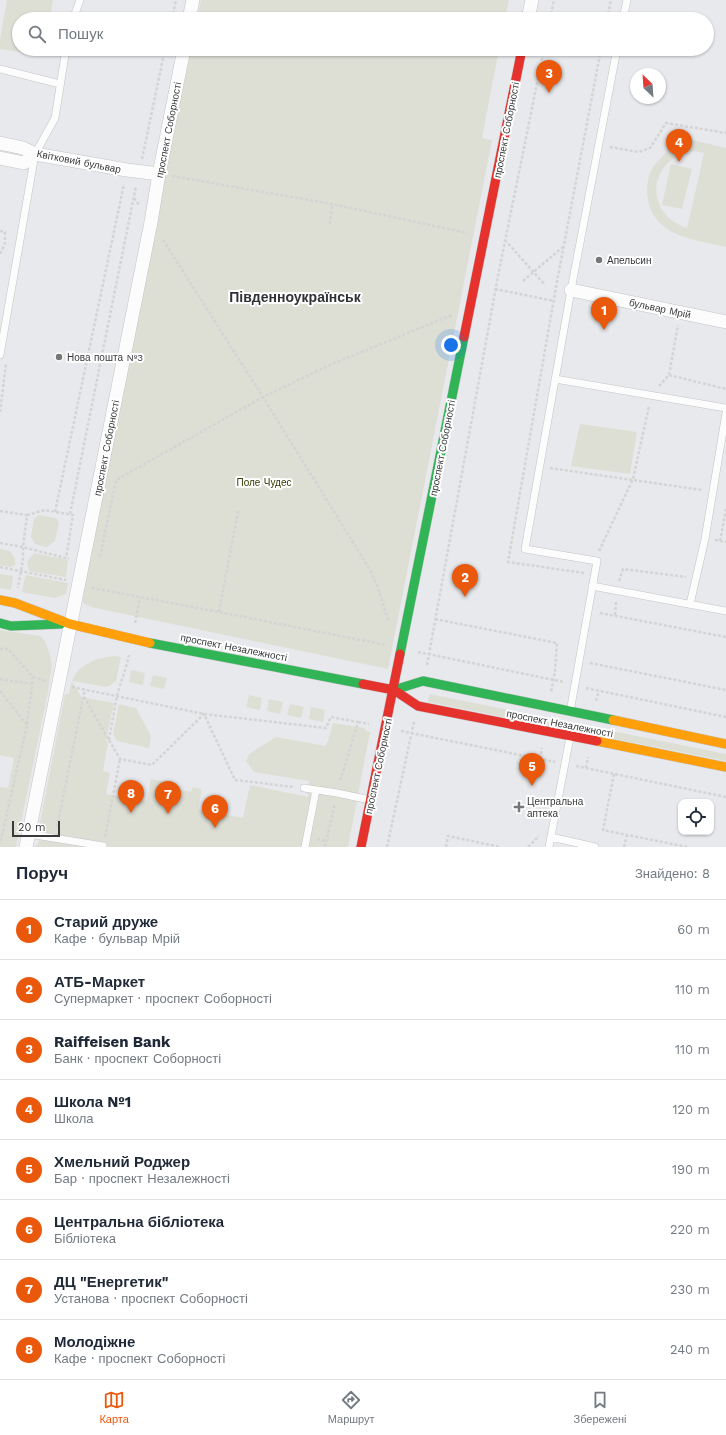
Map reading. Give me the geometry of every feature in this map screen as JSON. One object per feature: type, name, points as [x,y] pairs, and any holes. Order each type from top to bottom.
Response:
[{"type":"street","points":[[190,12],[193,0]]},
{"type":"street","points":[[529,12],[532,0]]},
{"type":"street","name":"проспект Соборності","points":[[26,847],[60,684],[70,624],[151,222],[183,56]]},
{"type":"street","name":"проспект Соборності","points":[[361,847],[394,690],[521,56]]},
{"type":"street","name":"Квітковий бульвар","points":[[0,143],[23,148],[35,154],[159,174]]},
{"type":"street","points":[[0,158],[24,163],[35,154]]},
{"type":"street","name":"бульвар Мрій","points":[[571,290],[726,322]]},
{"type":"street","name":"проспект Незалежності","points":[[0,600],[15,603],[70,624],[132,639],[394,690],[418,706],[726,768]]},
{"type":"street","name":"проспект Незалежності","points":[[0,623],[11,626],[70,624]]},
{"type":"street","name":"проспект Незалежності","points":[[394,690],[423,681],[726,744]]},
{"type":"lane","points":[[76,12],[80,0]]},
{"type":"lane","points":[[624,12],[627,0]]},
{"type":"lane","points":[[0,355],[35,154],[55,118],[65,56]]},
{"type":"lane","points":[[570,712],[597,561],[525,549],[571,290],[616,56]]},
{"type":"lane","points":[[0,69],[60,84]]},
{"type":"lane","points":[[555,379],[726,408]]},
{"type":"lane","points":[[690,604],[705,539],[726,413]]},
{"type":"lane","points":[[592,586],[726,611]]},
{"type":"lane","points":[[549,847],[570,736]]},
{"type":"lane","points":[[304,788],[370,800]]},
{"type":"lane","points":[[305,847],[316,790]]},
{"type":"lane","points":[[29,834],[103,846]]},
{"type":"lane","points":[[551,837],[595,847]]},
{"type":"path","points":[[173,12],[176,0]]},
{"type":"path","points":[[551,12],[554,0]]},
{"type":"path","points":[[608,12],[611,0]]},
{"type":"path","points":[[55,512],[133,171],[163,56]]},
{"type":"path","points":[[423,681],[429,655],[495,289],[543,56]]},
{"type":"path","points":[[607,146],[639,152],[650,148],[666,122],[726,133]]},
{"type":"path","points":[[66,558],[73,515],[70,514],[134,198],[133,171]]},
{"type":"path","points":[[159,174],[332,204],[505,240],[545,285]]},
{"type":"path","points":[[134,198],[151,222],[263,397],[370,570],[378,588],[390,627]]},
{"type":"path","points":[[330,224],[332,204]]},
{"type":"path","points":[[0,231],[6,232],[0,254]]},
{"type":"path","points":[[523,281],[564,245]]},
{"type":"path","points":[[495,289],[554,301]]},
{"type":"path","points":[[100,558],[116,480],[263,397],[332,364],[470,307]]},
{"type":"path","points":[[600,547],[633,479],[651,395],[669,375],[681,312]]},
{"type":"path","points":[[669,375],[726,389]]},
{"type":"path","points":[[525,464],[713,492]]},
{"type":"path","points":[[720,541],[726,509]]},
{"type":"path","points":[[0,511],[26,515],[45,510],[70,514]]},
{"type":"path","points":[[219,612],[238,511]]},
{"type":"path","points":[[20,572],[23,560],[26,515]]},
{"type":"path","points":[[0,543],[72,559]]},
{"type":"path","points":[[0,567],[68,581],[69,574]]},
{"type":"path","points":[[623,569],[696,579]]},
{"type":"path","points":[[94,589],[96,581]]},
{"type":"path","points":[[78,584],[94,589],[386,645],[388,639]]},
{"type":"path","points":[[108,740],[117,696],[126,667],[140,598]]},
{"type":"path","points":[[598,619],[600,612],[726,637]]},
{"type":"path","points":[[435,619],[557,643],[555,671]]},
{"type":"path","points":[[0,649],[8,649],[33,677],[204,714],[326,728],[331,717],[726,797]]},
{"type":"path","points":[[402,649],[726,717]]},
{"type":"path","points":[[589,669],[591,656]]},
{"type":"path","points":[[590,663],[726,690]]},
{"type":"path","points":[[0,844],[27,725],[33,677]]},
{"type":"path","points":[[0,679],[32,684]]},
{"type":"path","points":[[586,688],[587,682]]},
{"type":"path","points":[[55,838],[85,689]]},
{"type":"path","points":[[0,691],[27,725]]},
{"type":"path","points":[[84,697],[120,759],[103,846]]},
{"type":"path","points":[[386,847],[418,706]]},
{"type":"path","points":[[120,759],[152,766],[204,714]]},
{"type":"path","points":[[204,714],[234,780],[304,788]]},
{"type":"path","points":[[325,847],[337,793],[358,722]]},
{"type":"path","points":[[614,774],[603,830],[687,847]]},
{"type":"path","points":[[624,847],[627,835]]},
{"type":"path","points":[[446,847],[448,836],[500,847]]},
{"type":"path","points":[[319,840],[326,841]]},
{"type":"green space","points":[[7,0],[53,0],[51,12],[12,12],[12,51],[0,49],[0,40]]},
{"type":"green space","points":[[201,0],[509,0],[506,12],[198,12]]},
{"type":"green space","name":"Поле Чудес","points":[[190,56],[498,56],[482,138],[492,140],[388,669],[91,607],[83,603],[83,586]]},
{"type":"green space","points":[[671,135],[726,148],[726,247],[681,236],[671,231],[654,216],[648,201],[648,182],[653,166],[667,150]],"holes":[[[695,151],[704,153],[687,228],[672,221],[663,210],[657,199],[656,186],[660,174],[668,163],[679,155]]]},
{"type":"green space","points":[[671,164],[692,169],[682,209],[662,205]]},
{"type":"green space","points":[[580,424],[637,432],[630,474],[571,466]]},
{"type":"green space","points":[[39,515],[56,518],[59,522],[55,541],[47,547],[35,544],[31,537],[34,519]]},
{"type":"green space","points":[[0,549],[10,551],[15,559],[15,565],[11,567],[0,565]]},
{"type":"green space","points":[[34,553],[68,560],[66,577],[29,571],[27,562]]},
{"type":"green space","points":[[0,574],[13,576],[11,590],[0,588]]},
{"type":"green space","points":[[26,575],[68,583],[66,594],[55,598],[22,592]]},
{"type":"green space","points":[[0,630],[40,636],[45,641],[52,665],[48,692],[16,847],[0,847],[0,787],[8,788],[14,758],[0,755]]},
{"type":"green space","points":[[115,656],[121,657],[116,681],[107,687],[72,681],[79,670],[90,662],[102,658]]},
{"type":"green space","points":[[131,670],[145,673],[143,685],[129,682]]},
{"type":"green space","points":[[153,675],[167,678],[164,689],[150,686]]},
{"type":"green space","points":[[72,681],[85,703],[86,698],[114,703],[106,740],[108,743],[103,771],[110,773],[106,794],[147,801],[151,779],[166,782],[165,787],[191,792],[193,787],[202,789],[198,809],[243,818],[250,785],[308,797],[309,781],[254,772],[246,761],[249,754],[276,737],[325,746],[333,723],[365,728],[365,730],[370,732],[348,847],[35,847],[35,845],[38,845],[42,825],[40,823],[65,694],[69,694]]},
{"type":"green space","points":[[429,694],[726,754],[726,761],[428,702]]},
{"type":"green space","points":[[249,695],[262,698],[260,710],[246,707]]},
{"type":"green space","points":[[269,699],[283,702],[280,714],[267,711]]},
{"type":"green space","points":[[119,704],[136,708],[151,736],[149,748],[117,741],[113,734]]},
{"type":"green space","points":[[290,704],[304,707],[301,718],[287,715]]},
{"type":"green space","points":[[311,707],[325,710],[323,722],[309,719]]},
{"type":"traffic: fast","points":[[400,654],[464,337]]},
{"type":"traffic: fast","points":[[0,623],[11,626],[61,624]]},
{"type":"traffic: fast","points":[[150,643],[363,684]]},
{"type":"traffic: fast","points":[[394,690],[423,681],[613,720]]},
{"type":"traffic: slow","points":[[0,600],[15,603],[70,624],[150,643]]},
{"type":"traffic: slow","points":[[613,720],[726,744]]},
{"type":"traffic: slow","points":[[597,741],[726,767]]},
{"type":"traffic: jam","points":[[464,337],[521,56]]},
{"type":"traffic: jam","points":[[361,847],[400,654]]},
{"type":"traffic: jam","points":[[363,684],[394,690],[418,706],[597,741]]},
{"type":"place","name":"Raiffeisen Bank","points":[[549,93]]},
{"type":"place","name":"Школа №1","points":[[679,162]]},
{"type":"place","name":"Апельсин","points":[[599,260]]},
{"type":"place","name":"Старий друже","points":[[604,330]]},
{"type":"place","name":"Нова пошта №3","points":[[59,357]]},
{"type":"place","name":"АТБ-Маркет","points":[[465,597]]},
{"type":"place","name":"Хмельний Роджер","points":[[532,786]]},
{"type":"place","name":"Центральна аптека","points":[[519,807]]},
{"type":"place","name":"Молодіжне","points":[[131,813]]},
{"type":"place","name":"ДЦ \"Енергетик\"","points":[[168,814]]},
{"type":"place","name":"Центральна бібліотека","points":[[215,828]]},
{"type":"district","name":"Південноукраїнськ","points":[[295,297]]}]
